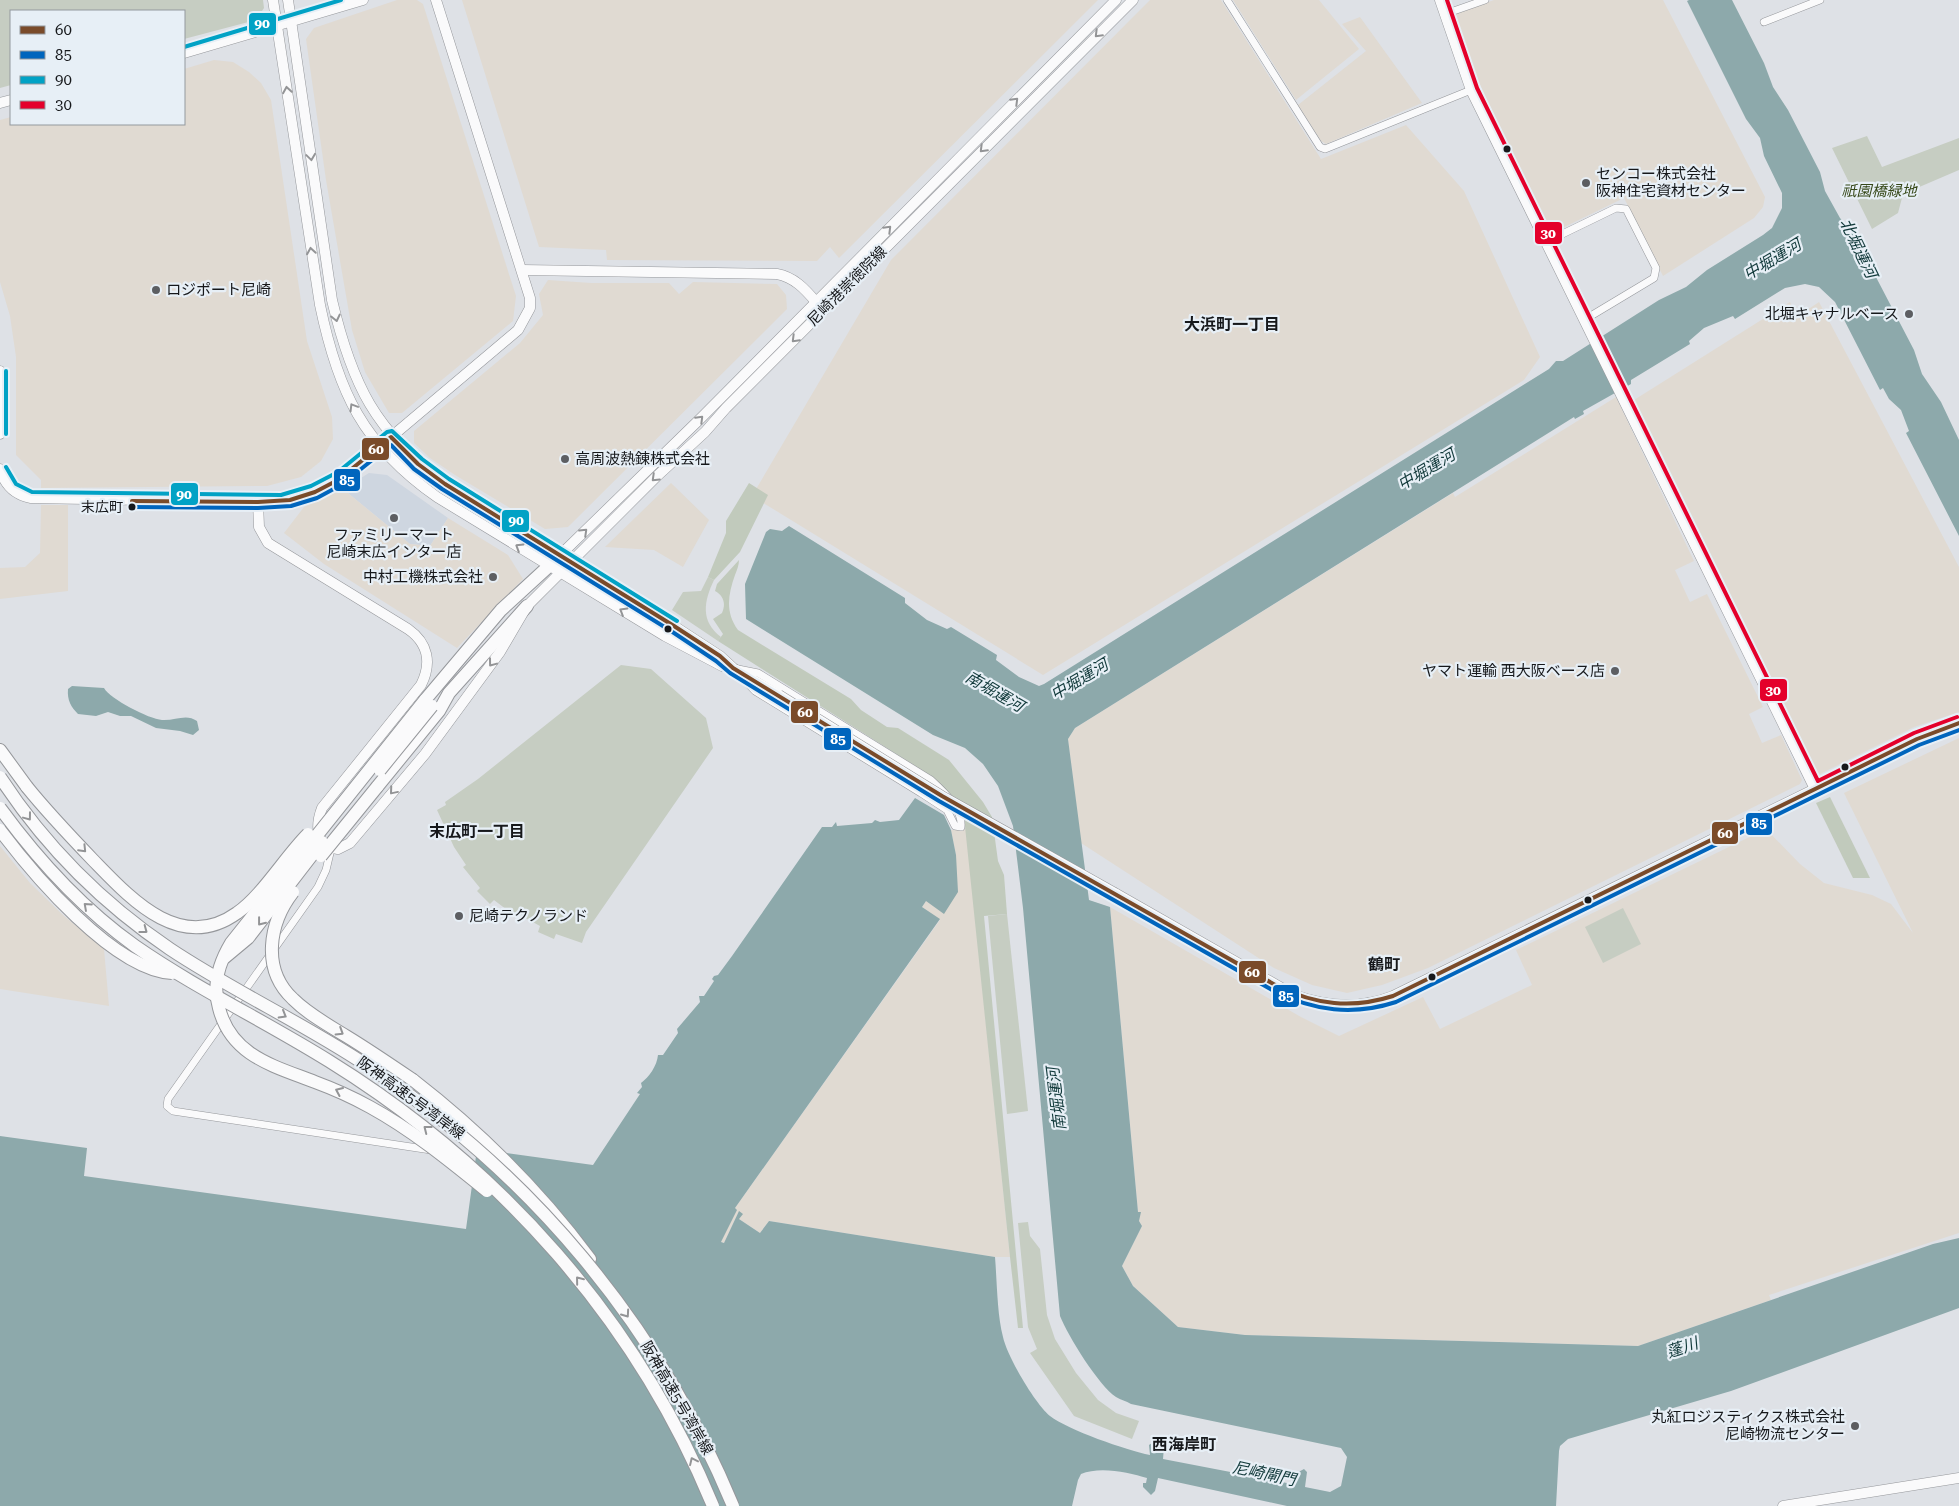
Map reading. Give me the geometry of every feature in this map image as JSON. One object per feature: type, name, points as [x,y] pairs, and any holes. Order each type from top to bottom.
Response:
[{"type":"highway","points":[[549,566],[501,610],[286,902],[273,934],[271,950],[274,966],[284,989],[299,1005],[413,1080],[467,1125],[571,1233],[595,1265],[612,1293]]},
{"type":"highway","points":[[0,750],[48,813],[126,893],[159,918],[192,927],[220,922],[244,908],[294,848],[432,706],[450,693],[527,606]]},
{"type":"highway","points":[[0,830],[54,894],[122,953],[135,962],[157,971],[184,973],[195,970],[217,963],[248,938],[294,876],[432,706]]},
{"type":"highway","points":[[366,773],[254,912],[224,953],[216,985],[217,1000],[224,1024],[239,1046],[258,1060],[342,1092],[401,1126],[469,1176],[553,1249]]},
{"type":"highway","name":"阪神高速5号湾岸線","points":[[0,777],[20,806],[53,847],[74,870],[114,907],[172,950],[338,1047],[422,1104],[485,1155],[512,1180],[566,1237],[612,1293],[649,1346],[683,1403],[733,1506]]},
{"type":"highway","name":"阪神高速5号湾岸線","points":[[0,808],[60,881],[109,925],[168,968],[329,1061],[411,1117],[499,1191],[553,1249],[604,1312],[649,1378],[684,1442],[713,1506]]},
{"type":"street","points":[[273,0],[328,344],[337,373],[350,401],[381,447],[421,485],[560,573],[665,636],[722,666],[733,668],[758,673],[931,780],[947,794],[962,820],[961,827],[956,826],[947,810],[755,691],[733,668],[720,656],[445,484],[418,464],[392,437],[364,396],[342,343],[332,300],[288,0]]},
{"type":"street","points":[[185,53],[363,0]]},
{"type":"street","points":[[0,470],[6,484],[13,491],[31,498],[258,502],[290,500],[328,486],[381,447],[518,330],[530,308],[530,298],[436,0]]},
{"type":"street","name":"尼崎港崇徳院線","points":[[549,566],[702,417],[1116,0]]},
{"type":"street","name":"尼崎港崇徳院線","points":[[331,849],[338,849],[350,843],[425,754],[500,652],[527,606],[705,432],[726,408],[1133,0]]},
{"type":"street","points":[[1227,0],[1320,147],[1324,149],[1471,90]]},
{"type":"street","points":[[1440,0],[1471,90],[1815,789]]},
{"type":"street","points":[[1445,14],[1485,0]]},
{"type":"street","points":[[1764,22],[1820,0]]},
{"type":"street","points":[[1546,242],[1616,208],[1626,209],[1656,268],[1654,278],[1584,320]]},
{"type":"street","points":[[522,270],[777,274],[799,284],[816,302]]},
{"type":"street","points":[[0,371],[0,434]]},
{"type":"street","points":[[258,502],[259,527],[268,543],[418,636],[428,656],[427,674],[322,808],[318,817],[319,836],[324,846],[331,849],[326,870],[318,887],[168,1100],[167,1106],[173,1112],[466,1156]]},
{"type":"street","points":[[733,668],[942,796],[1294,995],[1323,1004],[1351,1005],[1373,1003],[1393,996],[1918,739],[1959,723]]},
{"type":"street","points":[[1783,1506],[1959,1478]]},
{"type":"shaded area","points":[[397,0],[417,0],[423,4],[516,296],[513,321],[402,413],[389,413],[365,372],[352,330],[326,180],[306,39],[314,28]]},
{"type":"shaded area","points":[[462,0],[1098,0],[839,258],[830,247],[817,261],[607,260],[606,250],[539,247]]},
{"type":"shaded area","points":[[1150,0],[1221,0],[1321,159],[1406,125],[1464,191],[1540,357],[1524,380],[1043,675],[752,496],[891,260]]},
{"type":"shaded area","points":[[1233,0],[1319,0],[1359,49],[1296,100]]},
{"type":"shaded area","points":[[1494,0],[1663,0],[1765,197],[1763,207],[1754,218],[1663,276],[1624,198],[1550,234],[1481,87],[1454,18],[1457,13]]},
{"type":"shaded area","points":[[1360,17],[1422,103],[1326,144],[1321,141],[1298,105],[1366,51],[1342,24]]},
{"type":"shaded area","name":"ロジポート尼崎","points":[[214,60],[233,62],[249,72],[261,83],[271,100],[307,341],[332,417],[333,439],[321,461],[301,477],[267,486],[41,488],[41,480],[16,455],[16,357],[10,316],[0,282],[0,120],[10,117],[10,125],[185,125],[185,69]]},
{"type":"shaded area","points":[[548,280],[591,283],[669,283],[679,294],[693,282],[777,284],[786,295],[787,309],[568,527],[545,529],[430,458],[414,443],[414,431],[520,343],[543,315],[539,294]]},
{"type":"shaded area","points":[[1790,302],[1794,310],[1810,308],[1819,302],[1959,567],[1959,712],[1914,727],[1820,774],[1815,771],[1634,400]]},
{"type":"shaded area","points":[[1616,397],[1694,561],[1675,570],[1690,602],[1707,594],[1763,707],[1749,714],[1762,743],[1781,735],[1802,780],[1800,784],[1428,968],[1382,985],[1347,993],[1312,985],[1274,968],[1081,843],[1068,739],[1075,728],[1453,493],[1455,497]]},
{"type":"shaded area","points":[[369,473],[387,475],[448,518],[430,546],[410,544],[343,489]]},
{"type":"shaded area","points":[[671,483],[709,520],[683,567],[654,550],[605,547]]},
{"type":"shaded area","points":[[343,489],[410,544],[430,546],[448,518],[508,555],[523,579],[457,648],[324,564],[284,533],[304,507]]},
{"type":"shaded area","points":[[41,505],[68,505],[68,591],[0,599],[0,568],[25,567],[40,553]]},
{"type":"shaded area","points":[[1959,738],[1959,1233],[1769,1295],[1771,1300],[1638,1346],[1245,1335],[1178,1327],[1133,1286],[1122,1266],[1142,1226],[1139,1221],[1140,1212],[1138,1212],[1110,907],[1301,1017],[1339,1036],[1423,997],[1440,1029],[1532,985],[1516,950],[1766,829],[1800,864],[1824,883],[1872,895],[1891,904],[1913,933],[1844,793]]},
{"type":"shaded area","points":[[966,829],[1010,1257],[995,1257],[769,1221],[760,1233],[739,1219],[739,1211],[724,1243],[721,1242],[735,1208],[940,920],[922,907],[956,855],[951,830]]},
{"type":"shaded area","points":[[0,846],[30,883],[63,915],[104,949],[109,1006],[0,989]]},
{"type":"green space","points":[[0,0],[263,0],[264,8],[256,20],[185,39],[185,10],[10,10],[10,85],[0,88]]},
{"type":"green space","name":"祇園橋緑地","points":[[1867,136],[1882,167],[1959,138],[1959,170],[1903,194],[1898,213],[1872,229],[1832,148]]},
{"type":"green space","points":[[749,483],[768,495],[740,552],[714,580],[708,577],[726,533],[726,521]]},
{"type":"green space","points":[[739,560],[729,596],[729,610],[738,630],[851,699],[861,710],[887,727],[898,728],[949,760],[983,802],[992,817],[998,861],[1004,875],[1007,914],[984,916],[1023,1328],[1018,1328],[964,817],[955,800],[931,776],[718,641],[723,634],[713,619],[722,613],[724,603],[720,595],[715,591],[717,584]]},
{"type":"green space","points":[[708,577],[714,580],[706,603],[707,617],[714,631],[721,637],[718,641],[672,610],[683,592],[701,591]]},
{"type":"green space","points":[[621,665],[651,669],[706,718],[713,748],[586,932],[582,943],[556,934],[554,939],[538,932],[540,926],[518,914],[516,917],[494,900],[490,904],[477,891],[480,888],[463,867],[466,865],[454,847],[437,810],[446,805],[445,802],[478,779]]},
{"type":"green space","points":[[1830,797],[1870,878],[1853,878],[1816,803]]},
{"type":"green space","points":[[1623,908],[1641,944],[1603,963],[1585,927]]},
{"type":"green space","points":[[1007,914],[1028,1111],[1007,1114],[988,916]]},
{"type":"green space","points":[[1028,1222],[1030,1236],[1040,1249],[1047,1315],[1055,1339],[1076,1373],[1098,1400],[1116,1413],[1139,1421],[1132,1439],[1074,1416],[1030,1353],[1037,1349],[1028,1327],[1018,1223]]},
{"type":"water","points":[[1732,0],[1764,63],[1773,87],[1788,110],[1820,172],[1825,191],[1840,218],[1853,233],[1914,350],[1922,374],[1941,402],[1959,440],[1959,536],[1906,433],[1909,431],[1901,410],[1889,399],[1883,388],[1880,390],[1835,302],[1819,287],[1805,284],[1785,288],[1735,319],[1733,316],[1704,328],[1689,341],[1690,344],[1631,380],[1631,384],[1583,411],[1584,414],[1575,419],[1574,417],[1075,728],[1068,739],[1089,900],[1110,907],[1138,1212],[1141,1212],[1139,1221],[1142,1226],[1122,1266],[1133,1286],[1178,1327],[1245,1335],[1638,1346],[1933,1244],[1959,1238],[1959,1308],[1731,1391],[1568,1439],[1560,1446],[1559,1451],[1556,1506],[1287,1506],[1158,1478],[1155,1491],[1151,1495],[1143,1487],[1143,1483],[1146,1483],[1147,1478],[1123,1472],[1096,1470],[1081,1474],[1072,1506],[0,1506],[0,1136],[87,1148],[84,1176],[466,1229],[477,1149],[593,1165],[640,1094],[637,1093],[642,1087],[641,1083],[652,1071],[658,1055],[663,1055],[678,1033],[677,1029],[700,1002],[699,996],[704,996],[714,981],[712,979],[714,976],[718,975],[732,956],[822,827],[832,827],[836,822],[837,826],[872,823],[875,820],[880,822],[899,820],[915,798],[944,815],[951,830],[956,855],[958,892],[944,914],[926,901],[922,907],[940,919],[735,1208],[737,1210],[721,1242],[724,1243],[739,1211],[743,1214],[739,1219],[760,1233],[769,1221],[995,1257],[1003,1337],[1010,1356],[1030,1391],[1050,1416],[1098,1439],[1150,1455],[1149,1445],[1155,1441],[1162,1440],[1164,1447],[1163,1459],[1292,1484],[1293,1475],[1304,1469],[1307,1472],[1305,1487],[1330,1492],[1341,1486],[1347,1457],[1341,1448],[1131,1404],[1116,1397],[1109,1391],[1085,1360],[1060,1316],[1023,908],[1013,826],[998,786],[983,764],[965,748],[933,735],[746,619],[745,584],[766,532],[770,529],[782,531],[789,526],[905,598],[905,603],[927,620],[947,629],[951,627],[997,655],[996,660],[1019,677],[1039,686],[1549,369],[1556,361],[1563,361],[1659,300],[1686,287],[1707,270],[1772,228],[1782,208],[1782,193],[1764,156],[1760,138],[1746,119],[1687,1]]},
{"type":"water","points":[[72,686],[104,688],[122,703],[156,719],[167,720],[185,717],[193,719],[197,721],[199,730],[193,735],[180,731],[156,728],[131,716],[120,716],[108,712],[96,716],[78,714],[71,706],[68,697],[68,689]]},
{"type":"transit line","name":"90","points":[[185,47],[341,0]]},
{"type":"transit line","name":"30","points":[[1447,0],[1477,88],[1818,781],[1914,733],[1957,717]]},
{"type":"transit line","name":"90","points":[[6,371],[6,434]]},
{"type":"transit line","name":"90","points":[[6,467],[16,484],[32,492],[281,495],[311,486],[338,472],[387,432],[392,431],[422,459],[449,479],[677,621]]},
{"type":"transit line","name":"60","points":[[132,501],[258,502],[290,500],[315,492],[338,480],[391,437],[418,464],[445,484],[674,626],[720,656],[733,668],[942,796],[1277,986],[1306,997],[1334,1003],[1363,1003],[1393,996],[1917,739],[1959,723]]},
{"type":"transit line","name":"85","points":[[132,507],[258,508],[291,506],[317,498],[341,485],[391,445],[414,469],[442,489],[671,631],[716,661],[730,673],[939,801],[1274,991],[1304,1003],[1334,1009],[1364,1009],[1396,1002],[1919,745],[1959,730]]},
{"type":"place","name":"センコー株式会社 阪神住宅資材センター","points":[[1586,183]]},
{"type":"place","name":"ロジポート尼崎","points":[[156,290]]},
{"type":"place","name":"北堀キャナルベース","points":[[1909,314]]},
{"type":"place","name":"高周波熱錬株式会社","points":[[565,459]]},
{"type":"place","name":"末広町","points":[[132,507]]},
{"type":"place","name":"ファミリーマート 尼崎末広インター店","points":[[394,518]]},
{"type":"place","name":"中村工機株式会社","points":[[493,577]]},
{"type":"place","name":"ヤマト運輸 西大阪ベース店","points":[[1615,671]]},
{"type":"place","name":"尼崎テクノランド","points":[[459,916]]},
{"type":"place","name":"丸紅ロジスティクス株式会社 尼崎物流センター","points":[[1855,1426]]},
{"type":"district","name":"大浜町一丁目","points":[[1232,324]]},
{"type":"district","name":"末広町一丁目","points":[[477,831]]},
{"type":"district","name":"鶴町","points":[[1384,964]]},
{"type":"district","name":"西海岸町","points":[[1184,1444]]},
{"type":"water label","name":"北堀運河","points":[[1859,248]]},
{"type":"water label","name":"中堀運河","points":[[1772,259]]},
{"type":"water label","name":"中堀運河","points":[[1426,469]]},
{"type":"water label","name":"中堀運河","points":[[1079,679]]},
{"type":"water label","name":"南堀運河","points":[[995,691]]},
{"type":"water label","name":"南堀運河","points":[[1056,1099]]},
{"type":"water label","name":"蓬川","points":[[1682,1347]]},
{"type":"water label","name":"尼崎閘門","points":[[1264,1473]]}]
